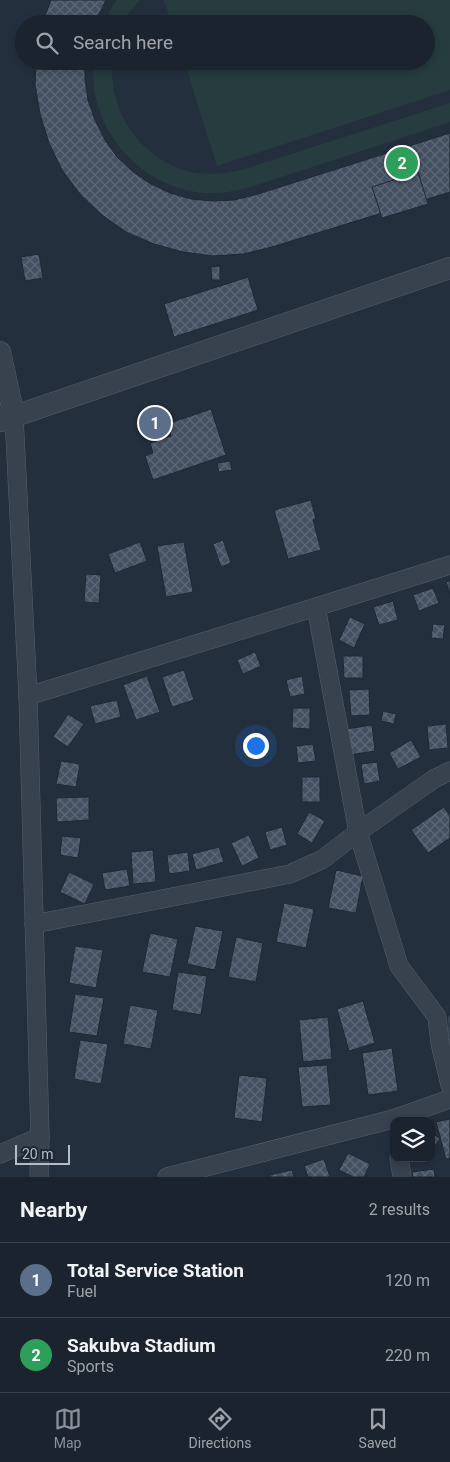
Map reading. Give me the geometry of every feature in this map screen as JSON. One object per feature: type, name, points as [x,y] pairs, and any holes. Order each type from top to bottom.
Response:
[{"type":"street","points":[[7,419],[450,268]]},
{"type":"street","points":[[0,352],[7,419],[28,696],[40,1138],[39,1177]]},
{"type":"street","points":[[28,696],[450,564]]},
{"type":"street","points":[[316,607],[358,832],[399,966],[437,1017],[440,1043],[450,1085]]},
{"type":"street","points":[[34,924],[290,874],[323,859],[358,832],[450,770]]},
{"type":"street","points":[[405,1117],[450,1099]]},
{"type":"street","points":[[167,1177],[390,1123]]},
{"type":"street","points":[[0,1154],[40,1138]]},
{"type":"street","points":[[400,1162],[402,1177]]},
{"type":"green space","points":[[116,0],[140,0],[128,15],[108,15]]},
{"type":"green space","points":[[164,0],[450,0],[450,90],[217,166],[187,70],[435,70],[435,15],[169,15]]},
{"type":"green space","points":[[93,70],[112,70],[113,87],[119,109],[134,135],[155,156],[181,169],[196,173],[209,174],[245,169],[450,103],[450,122],[251,187],[218,193],[193,191],[173,186],[155,178],[124,152],[112,136],[103,118],[96,99]]},
{"type":"building","points":[[51,0],[106,0],[98,15],[45,15]]},
{"type":"building","points":[[36,70],[85,70],[88,100],[95,120],[105,140],[117,157],[133,172],[151,184],[170,193],[191,199],[234,200],[255,195],[450,133],[450,192],[272,247],[243,254],[213,256],[183,252],[154,244],[126,232],[102,215],[80,194],[62,170],[49,143],[40,114],[35,84]]},
{"type":"building","points":[[418,172],[428,204],[382,218],[372,187]]},
{"type":"building","points":[[39,254],[43,278],[25,281],[21,257]]},
{"type":"building","points":[[220,266],[220,280],[212,280],[211,267]]},
{"type":"building","points":[[248,277],[258,310],[174,337],[164,304]]},
{"type":"building","points":[[211,409],[226,455],[153,480],[145,456],[153,453],[150,443],[171,436],[167,424]]},
{"type":"building","points":[[230,461],[232,470],[219,472],[217,463]]},
{"type":"building","points":[[311,500],[316,519],[313,520],[321,550],[288,559],[274,510]]},
{"type":"building","points":[[223,540],[231,563],[221,567],[213,544]]},
{"type":"building","points":[[140,542],[147,561],[115,573],[108,554]]},
{"type":"building","points":[[184,542],[193,592],[166,597],[157,546]]},
{"type":"building","points":[[86,574],[101,575],[99,603],[84,602]]},
{"type":"building","points":[[450,581],[450,594],[446,582]]},
{"type":"building","points":[[433,588],[439,603],[419,611],[413,595]]},
{"type":"building","points":[[393,601],[398,620],[379,625],[373,607]]},
{"type":"building","points":[[350,617],[365,624],[354,648],[339,640]]},
{"type":"building","points":[[433,624],[445,625],[443,639],[431,638]]},
{"type":"building","points":[[255,652],[261,666],[243,674],[237,660]]},
{"type":"building","points":[[343,656],[363,656],[363,678],[344,678]]},
{"type":"building","points":[[184,670],[194,700],[172,707],[162,677]]},
{"type":"building","points":[[147,676],[160,712],[136,720],[123,685]]},
{"type":"building","points":[[302,676],[305,694],[290,697],[286,680]]},
{"type":"building","points":[[369,689],[370,715],[351,716],[349,690]]},
{"type":"building","points":[[117,700],[121,717],[95,724],[90,706]]},
{"type":"building","points":[[293,708],[310,708],[310,729],[292,728]]},
{"type":"building","points":[[383,711],[396,714],[394,724],[381,721]]},
{"type":"building","points":[[68,714],[84,724],[68,747],[53,737]]},
{"type":"building","points":[[446,724],[448,748],[429,750],[427,726]]},
{"type":"building","points":[[372,725],[375,751],[349,755],[346,729]]},
{"type":"building","points":[[411,740],[421,757],[398,769],[389,753]]},
{"type":"building","points":[[313,744],[316,761],[298,763],[296,746]]},
{"type":"building","points":[[61,761],[80,764],[76,787],[56,784]]},
{"type":"building","points":[[377,762],[380,781],[364,784],[361,764]]},
{"type":"building","points":[[302,777],[320,777],[320,802],[302,802]]},
{"type":"building","points":[[89,797],[89,820],[57,822],[56,798]]},
{"type":"building","points":[[444,807],[450,816],[450,838],[428,853],[411,830]]},
{"type":"building","points":[[309,812],[325,821],[312,843],[297,834]]},
{"type":"building","points":[[282,827],[287,845],[270,850],[265,832]]},
{"type":"building","points":[[249,835],[259,858],[242,866],[231,843]]},
{"type":"building","points":[[62,836],[81,838],[78,858],[60,855]]},
{"type":"building","points":[[219,847],[224,862],[196,870],[192,854]]},
{"type":"building","points":[[153,850],[156,882],[133,884],[131,852]]},
{"type":"building","points":[[188,852],[190,871],[169,874],[167,855]]},
{"type":"building","points":[[127,869],[130,886],[105,890],[102,873]]},
{"type":"building","points":[[336,870],[363,876],[356,913],[328,908]]},
{"type":"building","points":[[69,872],[94,884],[85,904],[60,892]]},
{"type":"building","points":[[284,903],[314,909],[306,948],[276,942]]},
{"type":"building","points":[[195,926],[223,931],[215,970],[187,964]]},
{"type":"building","points":[[150,933],[178,939],[170,977],[142,972]]},
{"type":"building","points":[[236,937],[263,943],[256,982],[228,977]]},
{"type":"building","points":[[75,946],[103,950],[96,988],[69,983]]},
{"type":"building","points":[[178,972],[207,976],[201,1015],[172,1010]]},
{"type":"building","points":[[75,994],[104,998],[97,1036],[69,1032]]},
{"type":"building","points":[[363,1001],[375,1043],[349,1051],[337,1009]]},
{"type":"building","points":[[130,1005],[158,1010],[151,1049],[123,1044]]},
{"type":"building","points":[[448,1015],[450,1015],[450,1049],[448,1049]]},
{"type":"building","points":[[328,1017],[332,1059],[303,1062],[299,1020]]},
{"type":"building","points":[[80,1040],[108,1044],[101,1084],[74,1079]]},
{"type":"building","points":[[392,1048],[398,1091],[368,1095],[362,1053]]},
{"type":"building","points":[[327,1065],[331,1105],[302,1107],[298,1067]]},
{"type":"building","points":[[239,1075],[267,1078],[262,1122],[234,1118]]},
{"type":"building","points":[[450,1119],[450,1158],[446,1159],[436,1122]]},
{"type":"building","points":[[435,1135],[440,1139],[435,1146]]},
{"type":"building","points":[[348,1153],[370,1164],[364,1177],[353,1177],[339,1170]]},
{"type":"building","points":[[324,1159],[330,1177],[308,1177],[304,1166]]},
{"type":"building","points":[[434,1169],[435,1177],[413,1177],[412,1172]]},
{"type":"building","points":[[292,1170],[294,1177],[270,1177],[270,1175]]},
{"type":"place","name":"Sakubva Stadium","points":[[402,163]]},
{"type":"place","name":"Total Service Station","points":[[155,423]]}]
